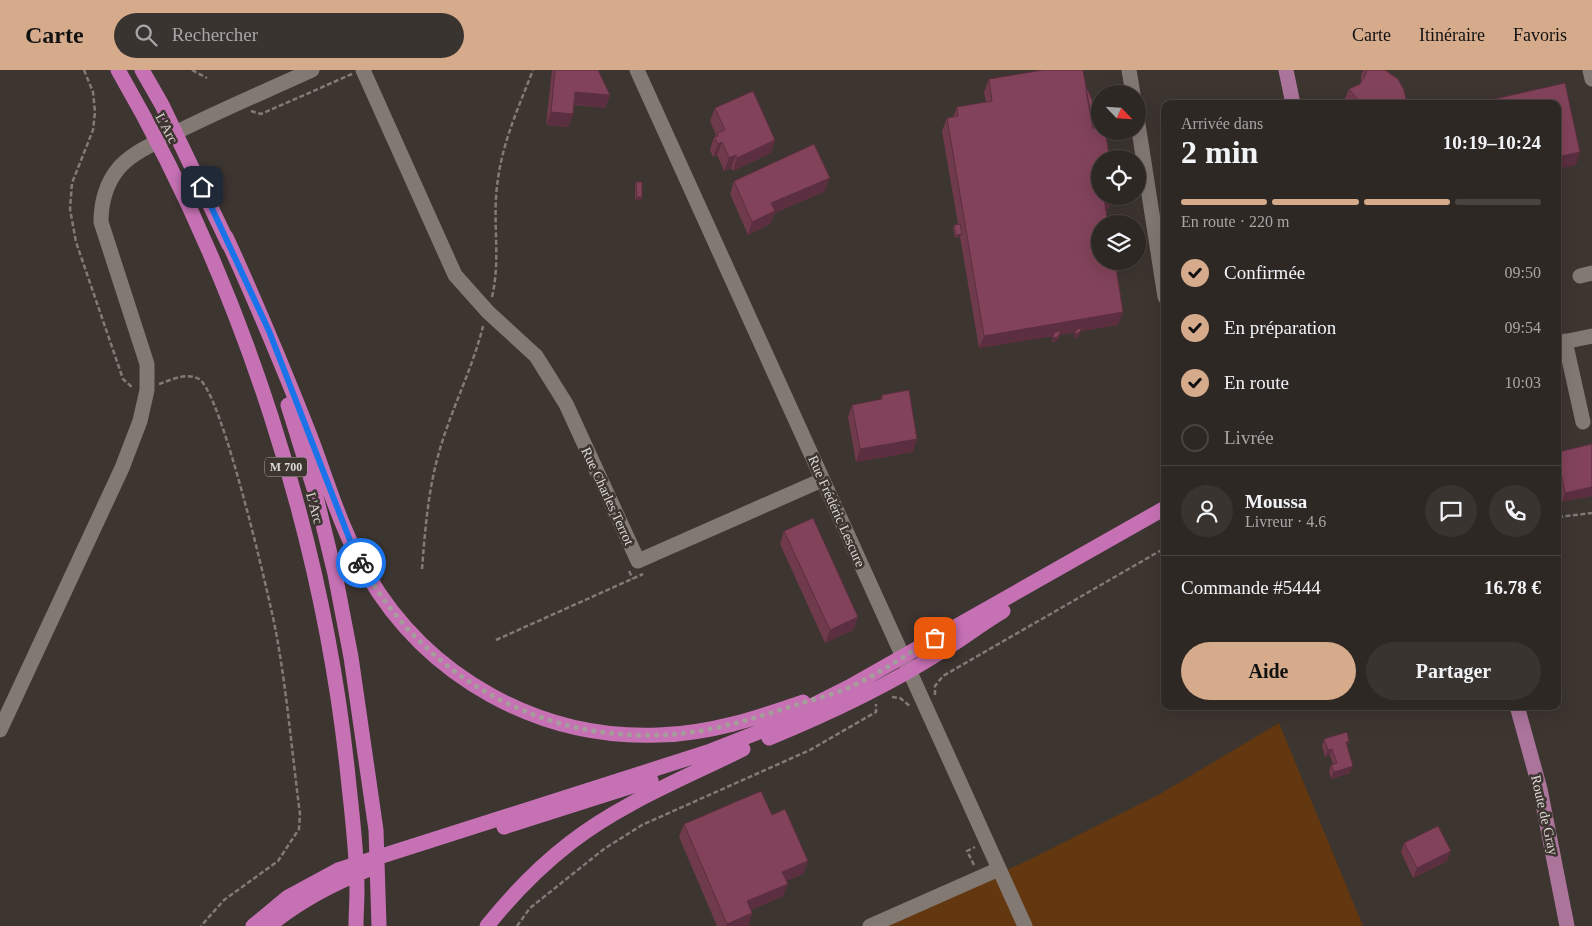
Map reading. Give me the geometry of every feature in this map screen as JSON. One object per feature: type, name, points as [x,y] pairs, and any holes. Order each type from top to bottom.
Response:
[{"type":"highway","name":"L'Arc","points":[[118,70],[172,172],[210,254],[237,320],[290,476],[313,565],[333,662],[344,738],[354,841],[357,892],[356,926]]},
{"type":"highway","name":"L'Arc","points":[[142,70],[162,105],[226,237],[253,302],[315,492],[336,574],[351,657],[376,830],[378,926]]},
{"type":"highway","points":[[226,237],[269,331],[351,543],[363,567],[404,626],[423,646],[462,678],[500,701],[546,720],[598,732],[643,736],[680,734],[739,722],[852,694]]},
{"type":"highway","points":[[449,839],[680,771],[743,749],[838,710],[852,694],[902,657],[1161,510]]},
{"type":"highway","points":[[253,926],[288,897],[364,872],[449,839],[718,748],[910,671],[999,613],[1161,521]]},
{"type":"highway","points":[[910,671],[913,661],[918,656],[970,623],[985,610]]},
{"type":"highway","points":[[487,926],[516,893],[570,842],[637,800],[743,749]]},
{"type":"highway","points":[[269,926],[318,886]]},
{"type":"main road","points":[[1286,70],[1292,100]]},
{"type":"main road","name":"Route de Gray","points":[[1518,710],[1542,798],[1567,926]]},
{"type":"street","points":[[0,730],[122,468],[140,421],[147,390],[147,364],[101,222],[104,198],[112,177],[135,154],[201,120],[312,70]]},
{"type":"street","name":"Rue Charles Terrot","points":[[362,70],[455,276],[488,312],[536,356],[566,404],[638,561],[822,480]]},
{"type":"street","name":"Rue Frédéric Lescure","points":[[637,70],[1025,926]]},
{"type":"street","points":[[1129,70],[1132,85]]},
{"type":"street","points":[[1590,70],[1592,79]]},
{"type":"street","points":[[1140,140],[1161,271]]},
{"type":"street","points":[[1583,422],[1561,342],[1592,336]]},
{"type":"street","points":[[870,926],[999,869]]},
{"type":"path","points":[[84,70],[93,92],[95,112],[93,130],[72,183],[70,209],[76,242],[123,379],[134,390],[147,390],[156,385],[187,375],[199,380],[210,395],[233,458],[276,632],[300,814],[299,829],[278,861],[224,900],[201,926]]},
{"type":"path","points":[[192,70],[207,78]]},
{"type":"path","points":[[248,111],[262,114],[362,70]]},
{"type":"path","points":[[484,323],[491,329]]},
{"type":"path","points":[[1561,517],[1592,513]]},
{"type":"path","points":[[516,926],[538,902],[604,849],[642,825],[810,750],[876,712],[876,704],[883,699],[900,698],[911,708],[936,694],[935,686],[944,676],[1161,550]]},
{"type":"path","points":[[629,570],[633,579]]},
{"type":"shaded area","points":[[1279,723],[1363,926],[881,926],[1029,860],[1160,794]]},
{"type":"building","points":[[555,70],[598,70],[610,95],[575,92],[573,114],[551,112]]},
{"type":"building","points":[[1043,70],[1083,70],[1091,116],[1091,140],[1107,140],[1108,150],[1091,150],[1091,205],[1105,205],[1107,215],[1091,215],[1091,270],[1116,270],[1123,312],[984,336],[947,118],[958,116],[957,107],[992,101],[989,79]]},
{"type":"building","points":[[1366,70],[1385,70],[1398,79],[1404,90],[1406,100],[1358,100],[1349,89],[1360,84],[1366,74]]},
{"type":"building","points":[[1565,83],[1580,152],[1561,156],[1561,100],[1490,100]]},
{"type":"building","points":[[1088,90],[1091,98],[1091,117],[1086,91]]},
{"type":"building","points":[[753,91],[775,140],[737,158],[736,155],[729,158],[722,142],[718,144],[714,137],[718,136],[717,133],[725,130],[715,108]]},
{"type":"building","points":[[814,144],[830,178],[771,203],[775,211],[752,222],[734,181]]},
{"type":"building","points":[[636,182],[642,182],[642,197],[637,197]]},
{"type":"building","points":[[960,224],[962,234],[956,235],[954,225]]},
{"type":"building","points":[[1082,328],[1079,333],[1074,334],[1077,329]]},
{"type":"building","points":[[1061,331],[1058,337],[1052,338],[1055,332]]},
{"type":"building","points":[[909,390],[917,439],[860,449],[852,405],[882,399],[882,395]]},
{"type":"building","points":[[1592,444],[1592,487],[1565,493],[1561,472],[1561,451]]},
{"type":"building","points":[[813,518],[858,617],[830,630],[784,531]]},
{"type":"building","points":[[1347,732],[1349,741],[1346,742],[1353,766],[1334,772],[1331,765],[1337,763],[1332,749],[1328,750],[1324,739]]},
{"type":"building","points":[[761,791],[772,815],[785,809],[808,861],[782,872],[788,884],[747,901],[752,913],[727,924],[684,824]]},
{"type":"building","points":[[1438,826],[1451,851],[1417,868],[1404,843]]},
{"type":"way so far","points":[[361,563],[386,603],[404,626],[423,646],[462,678],[500,701],[523,712],[559,724],[598,732],[643,736],[680,734],[768,714],[850,687],[935,638]]},
{"type":"route","points":[[202,187],[269,331],[351,543],[361,563]]}]
